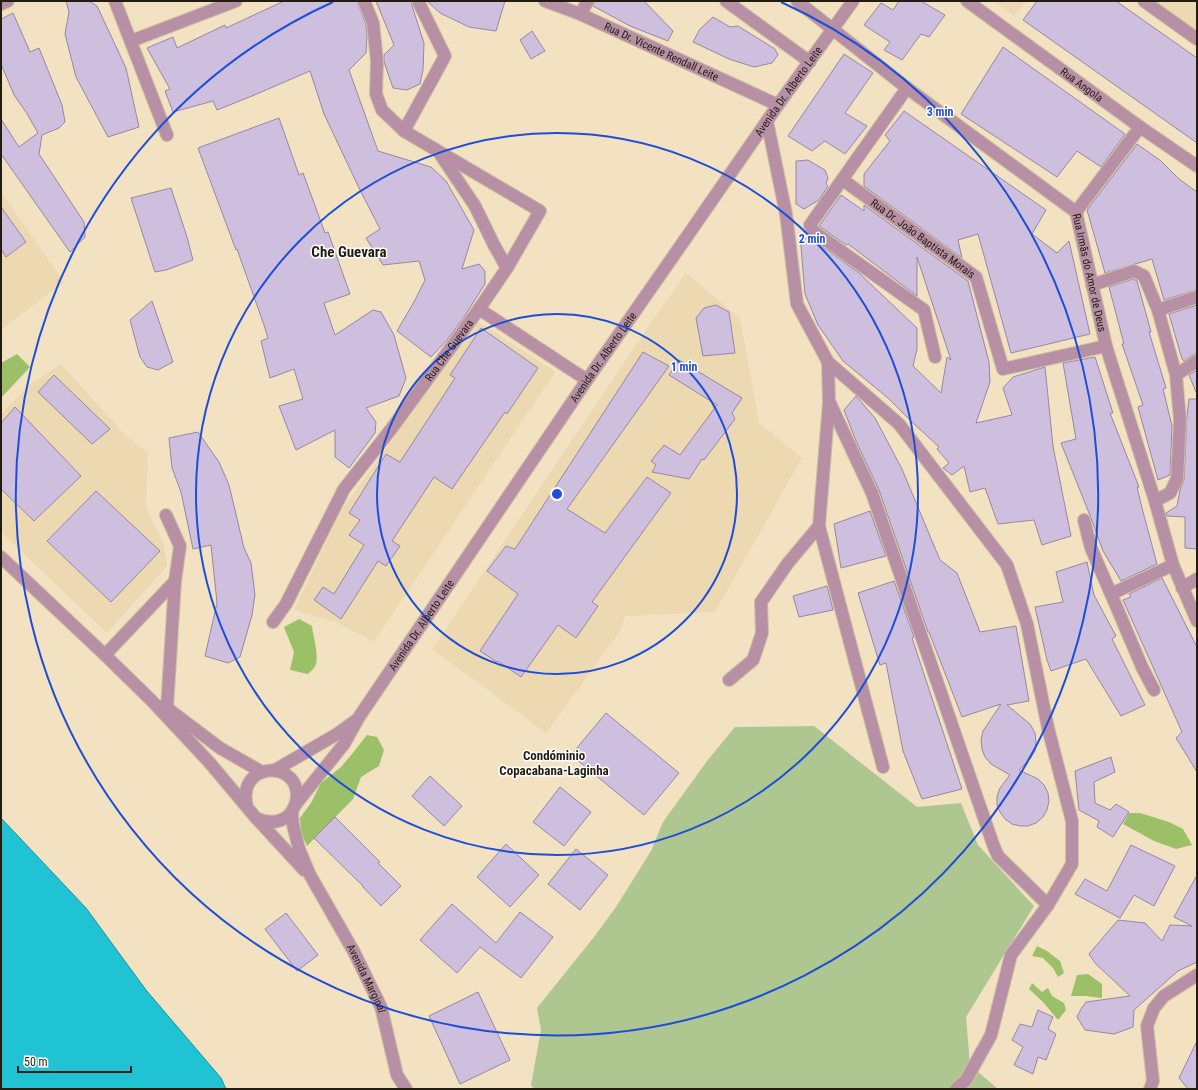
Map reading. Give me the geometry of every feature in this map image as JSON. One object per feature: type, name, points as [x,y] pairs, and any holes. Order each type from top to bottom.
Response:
[{"type":"street","points":[[1,4],[8,1]]},
{"type":"street","points":[[116,1],[167,135]]},
{"type":"street","points":[[131,41],[236,1]]},
{"type":"street","name":"Rua Che Guevara","points":[[273,622],[286,604],[344,489],[479,309],[507,268],[540,211],[404,131],[382,110],[376,94],[377,61],[373,23],[364,1]]},
{"type":"street","points":[[404,131],[445,56],[418,1]]},
{"type":"street","name":"Rua Dr. Vicente Rendall Leite","points":[[545,1],[580,14],[778,105]]},
{"type":"street","points":[[580,14],[588,1]]},
{"type":"street","points":[[726,1],[810,62]]},
{"type":"street","name":"Rua Irmãs do Amor de Deus","points":[[797,1],[907,88],[1076,212],[1106,346],[1155,501],[1173,565],[1197,621]]},
{"type":"street","name":"Avenida Dr. Alberto Leite","points":[[293,809],[344,744],[359,718],[587,380],[778,105],[853,1]]},
{"type":"street","name":"Rua Angola","points":[[967,1],[1140,127],[1197,166]]},
{"type":"street","points":[[1144,1],[1197,39]]},
{"type":"street","points":[[907,88],[810,225],[813,231],[924,310],[935,357]]},
{"type":"street","points":[[767,121],[786,214],[797,304],[828,362],[899,424],[1007,565],[1027,624],[1048,728],[1072,822],[1072,864],[1048,905],[1011,955],[991,1035],[966,1080],[956,1089]]},
{"type":"street","points":[[1076,212],[1140,127]]},
{"type":"street","points":[[438,152],[474,206],[507,268]]},
{"type":"street","name":"Rua Dr. João Baptista Morais","points":[[843,180],[976,277],[1003,369],[1106,346]]},
{"type":"street","points":[[1092,285],[1134,271],[1144,276],[1158,310],[1176,375],[1180,420],[1177,479],[1170,493],[1155,501]]},
{"type":"street","points":[[1158,310],[1197,297]]},
{"type":"street","points":[[479,309],[587,380]]},
{"type":"street","points":[[1176,375],[1197,361]]},
{"type":"street","points":[[828,362],[829,401],[819,526],[883,767]]},
{"type":"street","points":[[829,401],[872,493],[994,847],[998,856],[1048,905]]},
{"type":"street","points":[[166,515],[180,546],[175,581],[167,708]]},
{"type":"street","points":[[1084,520],[1091,548],[1142,667],[1154,690]]},
{"type":"street","points":[[729,680],[752,660],[762,633],[761,602],[788,563],[819,526]]},
{"type":"street","points":[[1,557],[152,701],[208,762],[256,818],[271,822],[286,818],[293,809],[297,798],[294,783],[289,777],[275,770],[262,772],[249,782],[245,798],[247,806]]},
{"type":"street","points":[[1110,594],[1173,565]]},
{"type":"street","points":[[1182,588],[1197,579]]},
{"type":"street","points":[[105,655],[175,581]]},
{"type":"street","points":[[152,701],[167,708],[220,748],[262,772]]},
{"type":"street","name":"Avenida Dr. Alberto Leite","points":[[275,770],[337,734],[359,718]]},
{"type":"street","name":"Avenida Marginal","points":[[293,809],[293,824],[299,849],[310,876],[354,952],[381,1008],[397,1075],[406,1089]]},
{"type":"street","name":"Avenida Marginal","points":[[256,818],[310,876]]},
{"type":"street","points":[[1150,1089],[1153,1081],[1148,1026],[1154,1008],[1164,996],[1197,975]]},
{"type":"shaded area","points":[[994,1],[1026,1],[1014,16]]},
{"type":"shaded area","points":[[1156,1],[1197,1],[1197,31]]},
{"type":"shaded area","points":[[1,192],[64,282],[1,330]]},
{"type":"shaded area","points":[[686,273],[740,318],[759,423],[802,458],[715,612],[625,616],[620,631],[546,733],[432,649],[650,324]]},
{"type":"shaded area","points":[[479,322],[555,372],[374,642],[338,623],[294,610],[342,509]]},
{"type":"shaded area","points":[[61,364],[126,436],[148,453],[146,507],[164,546],[167,566],[107,633],[1,532],[1,414],[28,386]]},
{"type":"green space","points":[[17,354],[30,367],[1,398],[1,363]]},
{"type":"green space","points":[[299,619],[312,626],[316,645],[316,664],[308,674],[290,670],[294,652],[284,627]]},
{"type":"green space","points":[[814,726],[917,807],[961,803],[978,845],[1034,906],[966,1017],[970,1065],[998,1089],[534,1089],[531,1085],[541,1030],[537,1008],[616,907],[651,851],[663,822],[707,761],[735,727]]},
{"type":"green space","points":[[367,735],[377,737],[384,750],[379,766],[361,777],[353,799],[307,846],[301,833],[300,818],[311,803],[321,783],[341,767]]},
{"type":"green space","points":[[1129,813],[1140,813],[1169,822],[1183,829],[1192,845],[1176,849],[1154,841],[1123,824]]},
{"type":"green space","points":[[1037,946],[1047,951],[1060,961],[1064,973],[1058,977],[1053,968],[1043,958],[1032,956]]},
{"type":"green space","points":[[1088,974],[1102,984],[1102,998],[1071,996],[1077,975]]},
{"type":"green space","points":[[1032,983],[1042,992],[1048,988],[1052,996],[1064,1003],[1066,1010],[1058,1020],[1044,1003],[1029,989]]},
{"type":"water","points":[[1,818],[86,908],[146,990],[221,1078],[226,1089],[1,1089]]},
{"type":"building","points":[[66,1],[89,1],[97,6],[126,68],[139,127],[108,137],[76,77],[65,34],[69,12]]},
{"type":"building","points":[[284,1],[357,1],[366,25],[366,53],[349,70],[378,151],[431,167],[446,181],[474,230],[462,269],[479,264],[485,271],[485,284],[447,340],[431,357],[397,331],[425,280],[419,261],[383,265],[366,238],[380,229],[324,114],[310,71],[217,110],[213,101],[173,112],[165,91],[170,89],[147,48],[173,37],[177,48],[225,25],[226,28]]},
{"type":"building","points":[[376,1],[411,1],[424,43],[423,70],[420,84],[407,90],[393,88],[384,62],[384,55],[394,45]]},
{"type":"building","points":[[427,1],[505,1],[496,31],[469,27],[440,13]]},
{"type":"building","points":[[595,1],[644,1],[673,31],[668,41],[630,26],[593,6]]},
{"type":"building","points":[[899,1],[921,1],[945,15],[929,37],[921,34],[902,60],[884,50],[890,42],[864,25],[881,3],[893,10]]},
{"type":"building","points":[[1037,1],[1116,1],[1197,58],[1197,143],[1023,20]]},
{"type":"building","points":[[13,13],[30,52],[39,48],[62,105],[65,122],[59,128],[42,135],[39,154],[84,222],[85,237],[70,252],[1,154],[1,119],[19,147],[38,133],[14,95],[1,64],[1,19]]},
{"type":"building","points":[[713,17],[730,27],[738,26],[775,49],[778,55],[772,63],[754,67],[729,59],[693,42],[700,29]]},
{"type":"building","points":[[532,31],[545,51],[531,59],[520,40]]},
{"type":"building","points":[[1003,47],[1125,134],[1101,167],[1077,151],[1057,177],[961,114]]},
{"type":"building","points":[[844,54],[873,73],[845,113],[867,126],[845,154],[825,141],[812,151],[788,136]]},
{"type":"building","points":[[904,111],[1046,210],[1032,234],[1057,253],[1069,241],[1090,334],[1011,353],[978,234],[958,240],[962,258],[864,186],[864,174],[890,141],[885,135]]},
{"type":"building","points":[[279,118],[299,175],[303,173],[325,233],[328,232],[350,294],[324,303],[335,335],[373,310],[381,312],[394,335],[406,378],[399,396],[366,408],[376,422],[375,433],[349,468],[335,457],[335,430],[296,450],[279,406],[303,399],[294,369],[270,378],[261,341],[268,338],[264,325],[237,249],[236,250],[198,148]]},
{"type":"building","points":[[1137,144],[1161,161],[1179,179],[1197,192],[1197,290],[1164,300],[1152,259],[1105,273],[1087,210]]},
{"type":"building","points":[[808,160],[825,170],[828,178],[826,184],[828,186],[819,200],[804,209],[796,204],[796,161]]},
{"type":"building","points":[[171,188],[193,260],[166,270],[155,272],[131,198]]},
{"type":"building","points":[[841,195],[864,211],[864,205],[968,281],[989,362],[990,382],[976,423],[1012,415],[1003,388],[1013,377],[1045,367],[1053,446],[1071,536],[1042,545],[1034,520],[998,524],[985,488],[970,492],[964,466],[952,475],[943,468],[949,463],[937,449],[939,447],[888,398],[843,361],[818,325],[805,294],[800,235],[806,239],[808,236],[859,273],[917,328],[917,349],[913,366],[941,393],[947,357],[951,360],[917,257],[917,296],[848,244],[846,245],[819,226]]},
{"type":"building","points":[[1,207],[26,242],[6,257],[1,249]]},
{"type":"building","points":[[1133,279],[1137,281],[1151,332],[1149,332],[1166,388],[1163,389],[1172,426],[1170,475],[1158,480],[1138,407],[1143,405],[1122,344],[1124,344],[1109,287]]},
{"type":"building","points":[[152,301],[173,362],[158,370],[147,367],[140,357],[130,320]]},
{"type":"building","points":[[716,305],[729,312],[735,353],[703,356],[696,318],[704,308]]},
{"type":"building","points":[[1197,305],[1197,354],[1184,361],[1182,359],[1169,314]]},
{"type":"building","points":[[481,328],[538,368],[507,414],[505,412],[452,489],[434,477],[392,541],[400,546],[386,566],[378,561],[341,619],[314,600],[323,587],[334,594],[364,545],[349,535],[360,520],[349,513],[386,454],[400,462],[455,378],[450,375]]},
{"type":"building","points":[[643,352],[669,366],[567,509],[605,533],[647,477],[671,493],[592,602],[598,606],[576,638],[558,625],[521,677],[480,651],[518,594],[487,571],[506,546],[515,549]]},
{"type":"building","points":[[1095,357],[1113,413],[1110,413],[1139,487],[1137,487],[1157,564],[1121,581],[1103,551],[1061,443],[1076,439],[1063,363]]},
{"type":"building","points":[[679,360],[742,398],[732,413],[735,419],[704,460],[702,459],[689,479],[652,472],[656,465],[651,461],[664,445],[680,455],[717,405],[669,375]]},
{"type":"building","points":[[1197,370],[1197,392],[1196,392],[1189,375]]},
{"type":"building","points":[[54,375],[110,429],[92,444],[38,392]]},
{"type":"building","points":[[856,396],[875,418],[902,469],[940,560],[957,573],[980,632],[1016,626],[1029,701],[1007,705],[1030,724],[1035,733],[1035,751],[1030,759],[1019,770],[1038,779],[1044,785],[1048,793],[1049,801],[1047,810],[1043,817],[1036,823],[1028,826],[1012,824],[1005,819],[997,805],[997,796],[1000,788],[1010,775],[991,764],[985,757],[981,740],[983,731],[1001,704],[962,717],[928,632],[879,490],[856,441],[844,410]]},
{"type":"building","points":[[1189,399],[1197,399],[1197,549],[1185,548],[1185,517],[1167,516],[1166,513],[1177,506],[1180,490],[1184,480]]},
{"type":"building","points":[[15,407],[81,476],[34,521],[1,489],[1,423]]},
{"type":"building","points":[[198,432],[219,462],[229,485],[244,548],[251,563],[255,595],[252,615],[240,657],[228,663],[205,656],[217,603],[211,545],[193,549],[181,492],[172,468],[169,438]]},
{"type":"building","points":[[96,491],[160,551],[111,602],[47,541]]},
{"type":"building","points":[[870,511],[886,556],[841,568],[834,524]]},
{"type":"building","points":[[1087,562],[1094,595],[1116,636],[1112,639],[1145,705],[1121,716],[1086,659],[1051,671],[1047,660],[1035,607],[1063,602],[1056,572]]},
{"type":"building","points":[[1162,578],[1197,647],[1197,772],[1176,738],[1182,732],[1123,600],[1131,597],[1129,594]]},
{"type":"building","points":[[894,581],[914,637],[912,638],[962,789],[922,799],[903,751],[886,663],[880,665],[858,593]]},
{"type":"building","points":[[827,586],[833,610],[799,617],[793,596]]},
{"type":"building","points":[[606,713],[679,773],[644,815],[571,755]]},
{"type":"building","points":[[1111,757],[1115,772],[1094,782],[1095,803],[1110,810],[1116,804],[1129,812],[1113,837],[1097,827],[1099,821],[1079,810],[1075,771]]},
{"type":"building","points":[[430,776],[462,806],[444,826],[412,796]]},
{"type":"building","points":[[560,787],[591,812],[564,846],[533,822]]},
{"type":"building","points":[[335,817],[380,862],[378,863],[401,886],[381,906],[363,886],[314,838]]},
{"type":"building","points":[[506,844],[539,875],[510,907],[477,877]]},
{"type":"building","points":[[1131,845],[1175,866],[1154,906],[1134,895],[1120,918],[1075,894],[1085,879],[1107,891]]},
{"type":"building","points":[[576,849],[608,875],[580,910],[548,884]]},
{"type":"building","points":[[1197,875],[1197,962],[1178,971],[1134,1010],[1133,1027],[1114,1034],[1085,1030],[1077,1017],[1086,1002],[1130,996],[1095,963],[1089,954],[1118,920],[1145,923],[1162,941],[1170,925],[1192,926],[1174,917]]},
{"type":"building","points":[[452,904],[496,943],[520,912],[553,937],[521,978],[480,947],[457,973],[420,940]]},
{"type":"building","points":[[286,913],[318,955],[297,971],[265,929]]},
{"type":"building","points":[[478,992],[510,1060],[460,1084],[429,1016]]},
{"type":"building","points":[[1038,1010],[1053,1017],[1048,1029],[1056,1034],[1046,1060],[1038,1057],[1033,1074],[1014,1065],[1023,1047],[1012,1040],[1020,1024],[1032,1027]]},
{"type":"building","points":[[1197,1041],[1197,1089],[1188,1089],[1179,1078]]},
{"type":"district","name":"Che Guevara","points":[[349,252]]},
{"type":"district","name":"Condóminio Copacabana-Laginha","points":[[554,762]]}]
